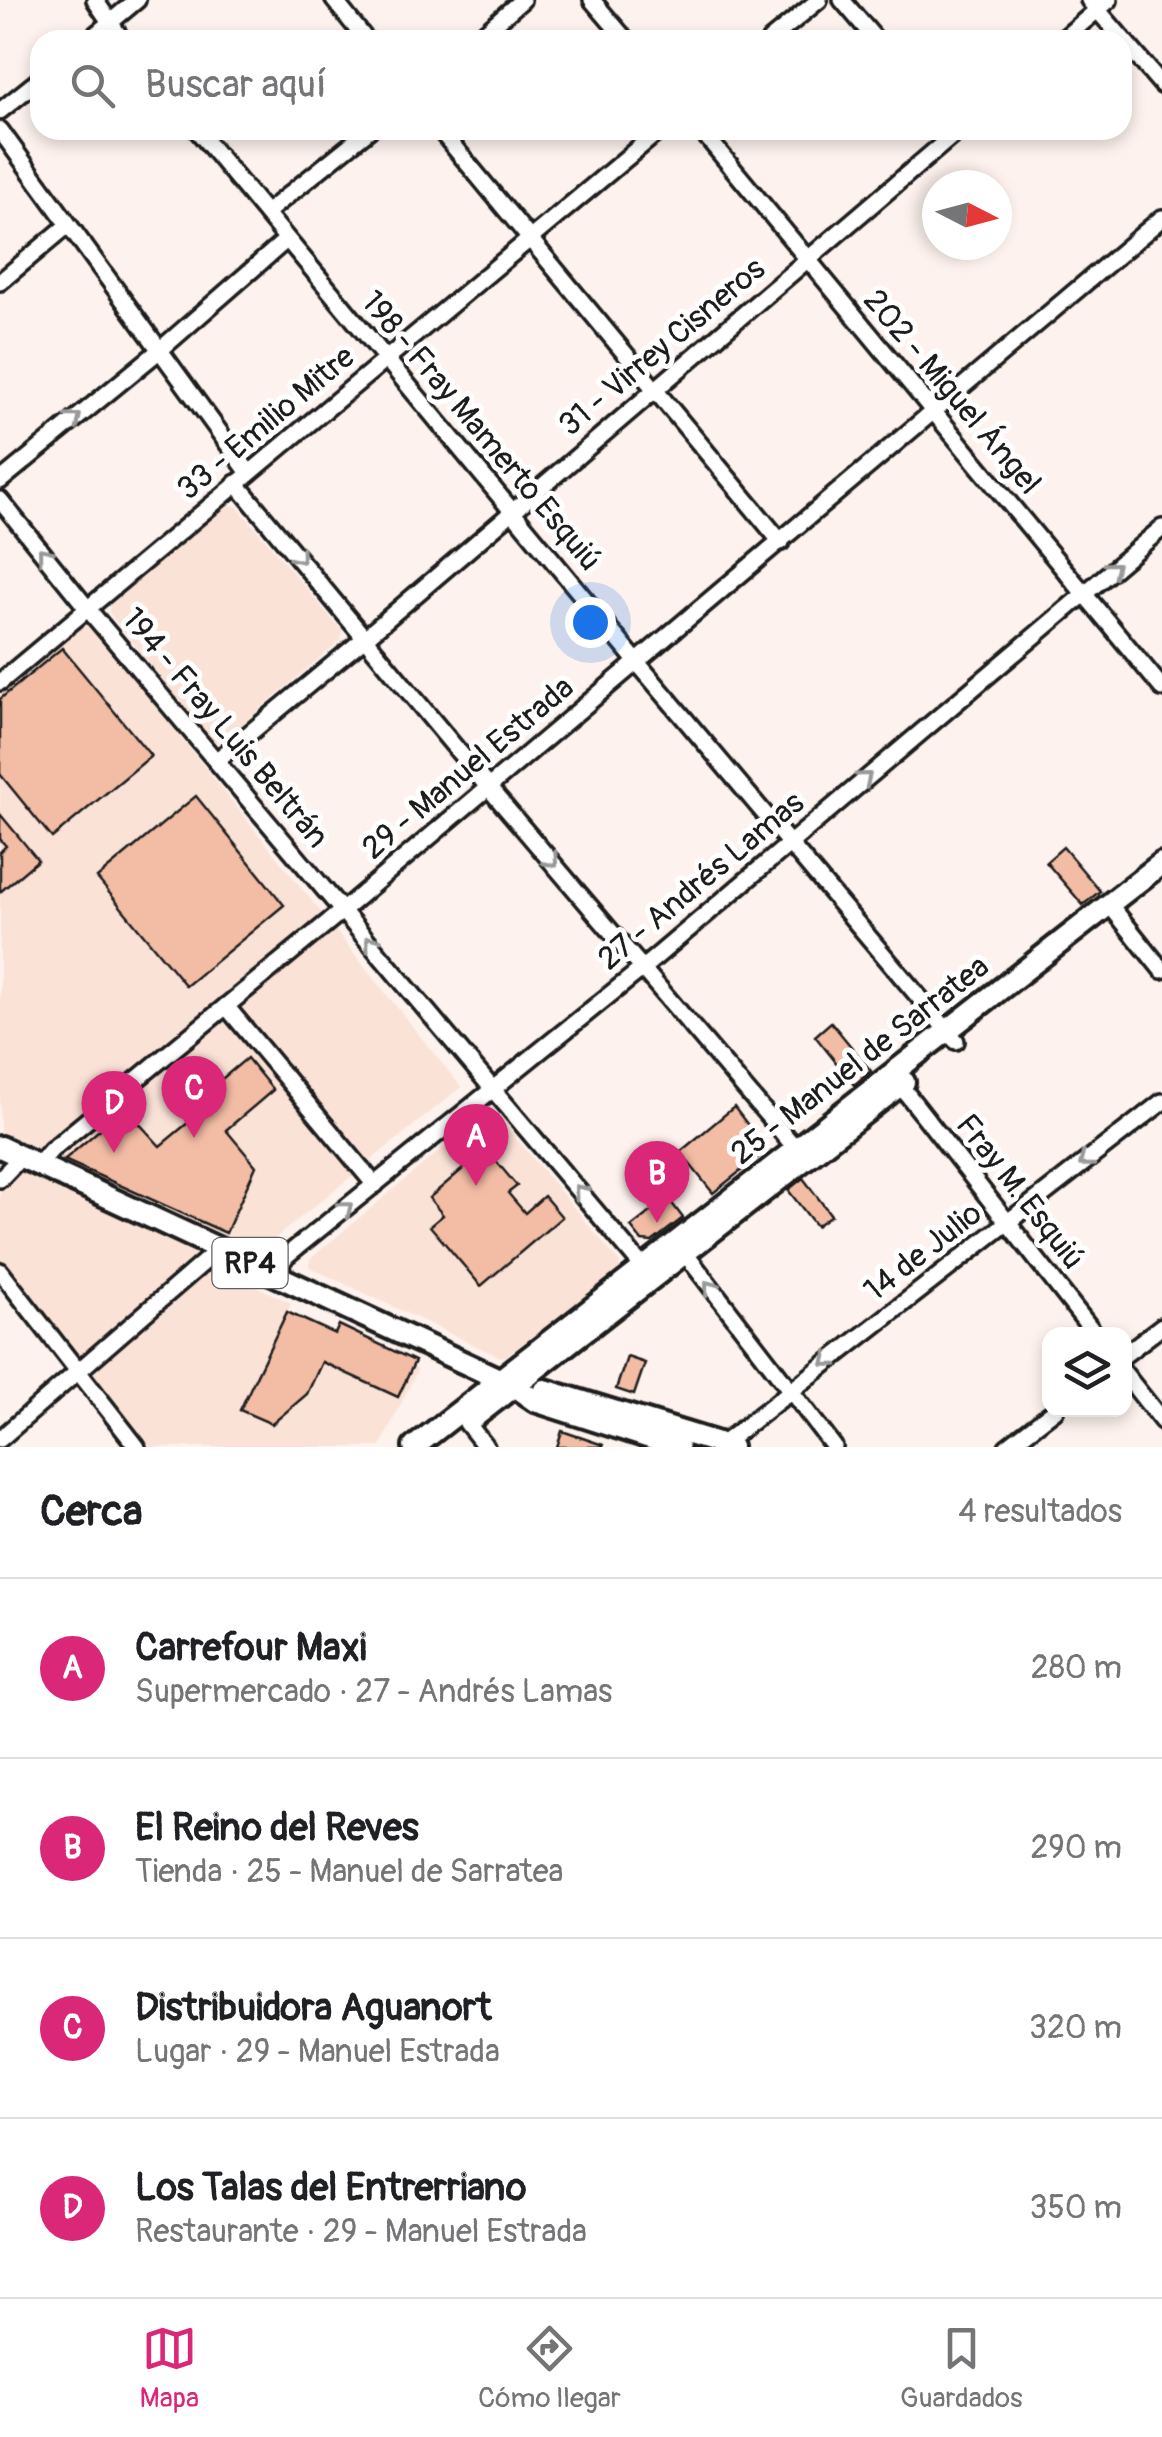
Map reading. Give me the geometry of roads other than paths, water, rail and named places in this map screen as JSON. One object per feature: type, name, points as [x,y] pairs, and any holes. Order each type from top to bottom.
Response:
[{"type":"main road","points":[[414,1447],[507,1382],[801,1154],[900,1085],[952,1036],[1114,910],[1162,863]]},
{"type":"main road","points":[[1114,910],[1162,881]]},
{"type":"main road","name":"25 - Manuel de Sarratea","points":[[801,1154],[952,1036]]},
{"type":"main road","name":"RP4","points":[[0,1147],[507,1382],[535,1401],[678,1447]]},
{"type":"main road","points":[[436,1447],[642,1266],[679,1247]]},
{"type":"main road","name":"RP4","points":[[507,1382],[724,1446]]},
{"type":"street","points":[[95,0],[115,30]]},
{"type":"street","points":[[101,30],[137,0]]},
{"type":"street","points":[[334,0],[358,30]]},
{"type":"street","points":[[488,30],[522,0]]},
{"type":"street","points":[[592,0],[618,30]]},
{"type":"street","points":[[782,30],[820,0]]},
{"type":"street","points":[[842,0],[868,30]]},
{"type":"street","points":[[1072,30],[1098,3],[1119,30]]},
{"type":"street","points":[[1132,47],[1162,85]]},
{"type":"street","points":[[0,111],[30,87]]},
{"type":"street","points":[[0,130],[160,350],[242,478],[366,638],[801,1154]]},
{"type":"street","name":"198 - Fray Mamerto Esquiú","points":[[205,140],[952,1036]]},
{"type":"street","points":[[266,213],[357,140]]},
{"type":"street","points":[[448,140],[781,542]]},
{"type":"street","name":"33 - Emilio Mitre","points":[[0,682],[648,140]]},
{"type":"street","name":"202 - Miguel Ángel","points":[[709,140],[1162,688]]},
{"type":"street","name":"31 - Virrey Cisneros","points":[[216,760],[366,638],[511,510],[808,262],[945,140]]},
{"type":"street","name":"29 - Manuel Estrada","points":[[0,1179],[51,1150],[343,910],[1162,218]]},
{"type":"street","points":[[0,282],[68,225]]},
{"type":"street","points":[[0,481],[286,240]]},
{"type":"street","name":"194 - Fray Luis Beltrán","points":[[0,500],[642,1266]]},
{"type":"street","name":"27 - Andrés Lamas","points":[[274,1274],[286,1256],[644,966],[1162,528]]},
{"type":"street","points":[[1114,910],[1162,970]]},
{"type":"street","points":[[226,1006],[375,1185]]},
{"type":"street","name":"Fray M. Esquiú","points":[[900,1085],[1090,1327]]},
{"type":"street","name":"14 de Julio","points":[[724,1446],[1162,1102]]},
{"type":"street","points":[[679,1247],[834,1447]]},
{"type":"street","points":[[0,1439],[218,1249]]},
{"type":"street","points":[[0,1271],[137,1447]]},
{"type":"street","points":[[1132,1349],[1162,1326]]},
{"type":"street","points":[[1132,1383],[1162,1421]]},
{"type":"street","points":[[1007,1447],[1046,1417]]},
{"type":"street","points":[[467,1423],[486,1447]]},
{"type":"place","name":"Distribuidora Aguanort","points":[[194,1138]]},
{"type":"place","name":"Los Talas del Entrerriano","points":[[114,1153]]},
{"type":"place","name":"Carrefour Maxi","points":[[476,1186]]},
{"type":"place","name":"El Reino del Reves","points":[[657,1223]]}]
